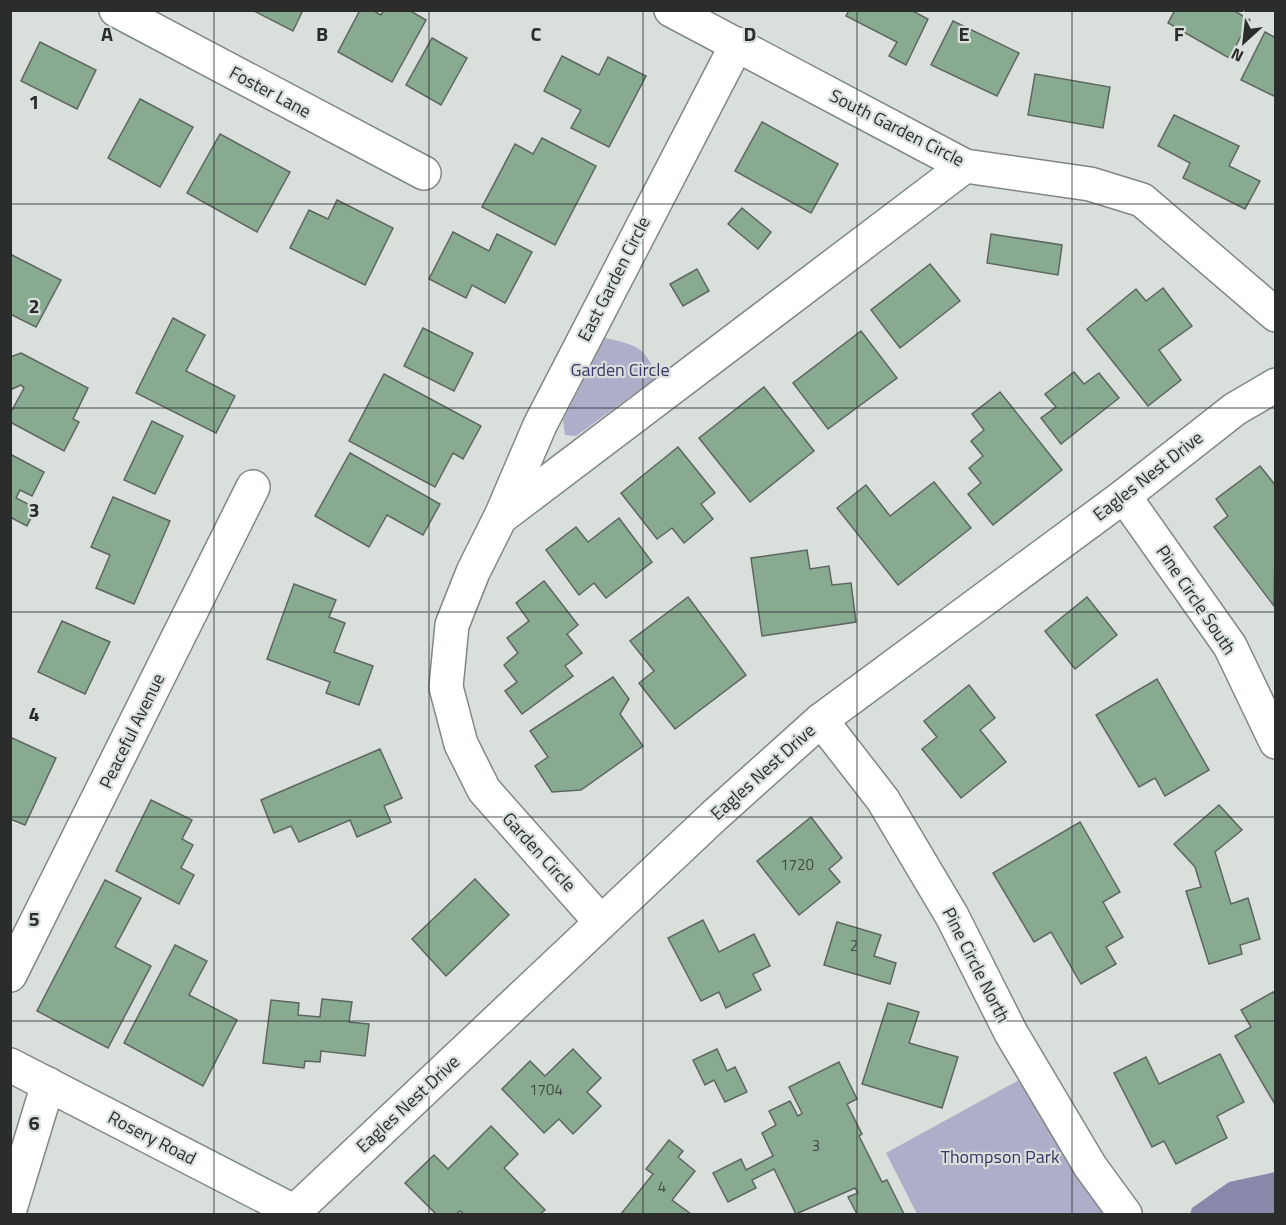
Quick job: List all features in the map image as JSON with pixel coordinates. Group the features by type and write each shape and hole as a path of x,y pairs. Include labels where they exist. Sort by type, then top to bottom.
{"street":[{"name":"South Garden Circle","path":"671,10 965,166 1090,184 1142,200 1275,315"},
{"name":"Foster Lane","path":"133,15 424,173"},
{"name":"East Garden Circle","path":"500,518 540,425 737,44"},
{"name":"Garden Circle","path":"600,921 483,790 461,744 446,687 452,626 473,572 500,518 965,166"},
{"name":"Eagles Nest Drive","path":"296,1213 600,921 821,720 1124,496 1235,409 1275,386"},
{"name":"Peaceful Avenue","path":"10,975 253,487"},
{"name":"Pine Circle South","path":"1124,496 1230,646 1275,742"},
{"name":"Pine Circle North","path":"821,720 883,801 952,916 1011,1033 1090,1166 1125,1215"},
{"name":"Rosery Road","path":"10,1065 296,1213"},
{"path":"10,1209 48,1084"}],"green space":[{"name":"Garden Circle","path":"605,338 638,348 648,359 657,377 576,436 565,435 563,420"},
{"name":"Thompson Park","path":"1019,1080 1106,1214 917,1214 886,1153"}],"shaded area":[{"path":"1275,1172 1275,1214 1190,1214 1192,1208 1229,1182"}],"building":[{"path":"252,10 303,10 293,31"},
{"path":"360,10 372,10 381,15 384,10 409,10 426,20 392,82 338,52"},
{"path":"849,10 911,10 928,19 906,65 889,56 897,42 846,16"},
{"path":"1175,10 1233,10 1250,20 1229,58 1168,23"},
{"path":"953,21 1019,53 997,96 931,65"},
{"path":"1265,32 1276,38 1276,97 1241,80"},
{"path":"432,38 467,58 441,105 406,85"},
{"path":"40,42 96,70 77,109 21,81"},
{"path":"562,56 599,75 608,57 646,76 609,147 571,128 581,110 544,91"},
{"path":"1035,74 1110,87 1103,128 1028,115"},
{"path":"140,99 193,127 160,187 108,158"},
{"path":"1174,115 1239,146 1229,166 1260,181 1245,209 1183,178 1190,163 1158,146"},
{"path":"762,122 838,164 811,213 735,171"},
{"path":"220,134 290,172 257,232 187,193"},
{"path":"542,138 596,166 555,245 482,207 515,144 533,154"},
{"path":"337,200 393,228 365,285 290,248 309,210 328,219"},
{"path":"742,208 771,232 758,249 728,224"},
{"path":"453,232 489,251 497,234 532,252 505,303 472,285 466,298 429,279"},
{"path":"991,234 1062,245 1058,275 987,263"},
{"path":"10,254 61,280 36,327 10,314"},
{"path":"930,264 960,301 900,348 871,310"},
{"path":"697,269 709,291 683,306 670,284"},
{"path":"1163,288 1192,326 1159,350 1181,380 1148,406 1087,329 1136,289 1146,301"},
{"path":"173,318 205,335 186,371 235,396 216,433 136,393"},
{"path":"423,328 473,353 454,391 404,366"},
{"path":"861,331 897,378 828,429 793,383"},
{"path":"21,353 88,388 73,419 79,422 64,451 10,422 10,414 24,388 21,385 10,390 10,357"},
{"path":"1074,372 1084,384 1099,373 1119,398 1061,444 1041,418 1056,407 1045,394"},
{"path":"384,374 481,426 463,459 453,453 435,487 349,441"},
{"path":"764,387 814,451 750,502 699,438"},
{"path":"1000,392 1062,470 993,525 968,494 981,483 969,468 983,456 971,441 984,430 972,414"},
{"path":"152,421 183,436 155,494 124,480"},
{"path":"678,447 715,493 701,504 713,519 684,543 672,528 657,539 621,493"},
{"path":"350,453 440,504 423,535 387,515 369,547 315,516"},
{"path":"10,454 44,472 32,496 20,490 16,498 36,508 27,526 10,517"},
{"path":"1260,466 1276,486 1274,606 1214,527 1228,516 1216,499"},
{"path":"934,482 971,528 898,585 837,508 866,485 890,516"},
{"path":"113,497 170,521 134,604 96,588 110,555 91,547"},
{"path":"619,518 652,562 606,598 594,583 579,595 546,550 576,527 588,542"},
{"path":"807,550 810,569 829,566 832,585 851,583 856,622 762,636 751,558"},
{"path":"544,581 578,625 567,634 582,653 565,666 573,676 522,714 505,691 517,682 504,665 518,653 507,638 529,621 516,603"},
{"path":"294,584 336,600 329,617 345,623 334,652 373,666 359,705 326,693 330,682 267,659"},
{"path":"688,597 746,675 675,729 639,683 654,671 630,641"},
{"path":"1087,597 1117,635 1075,669 1045,631"},
{"path":"62,621 110,642 85,694 38,672"},
{"path":"613,677 629,699 620,714 643,746 581,790 552,792 535,766 548,757 530,731"},
{"path":"1157,679 1209,770 1165,796 1155,778 1139,787 1096,715"},
{"path":"969,685 995,718 980,730 1006,762 961,798 922,749 937,737 924,721"},
{"path":"10,737 56,758 25,825 10,819"},
{"path":"380,749 402,798 384,806 391,822 357,837 350,820 299,842 291,826 274,833 261,800"},
{"path":"151,800 192,820 182,839 193,845 181,868 194,875 179,904 116,871"},
{"path":"1219,805 1242,830 1215,852 1231,904 1248,898 1260,939 1240,945 1242,954 1209,964 1186,891 1201,887 1195,867 1174,844"},
{"path":"811,817 842,858 829,869 840,882 799,915 757,861"},
{"path":"1080,822 1120,892 1103,902 1123,937 1106,947 1116,964 1081,984 1051,932 1034,942 993,873"},
{"path":"475,879 509,915 446,976 412,939"},
{"path":"105,880 141,898 115,947 151,966 108,1048 37,1011"},
{"path":"703,920 719,952 754,934 770,966 753,974 761,990 726,1008 719,992 701,1001 668,938"},
{"path":"837,922 881,935 874,956 896,963 890,984 824,965"},
{"path":"175,945 207,961 189,995 237,1020 203,1086 124,1043"},
{"path":"1273,992 1276,995 1276,1106 1235,1036 1251,1027 1241,1010"},
{"path":"322,999 352,1002 349,1022 369,1024 365,1056 321,1051 320,1062 305,1061 304,1068 263,1063 271,1000 299,1003 298,1015 320,1017"},
{"path":"888,1003 919,1012 909,1043 958,1057 942,1108 862,1084"},
{"path":"573,1049 601,1078 587,1092 601,1106 573,1134 559,1119 544,1133 502,1089 530,1061 545,1076"},
{"path":"717,1049 727,1071 735,1067 747,1092 725,1102 714,1080 705,1085 693,1060"},
{"path":"1220,1054 1244,1102 1217,1116 1227,1138 1176,1164 1164,1141 1152,1147 1114,1073 1146,1057 1159,1084"},
{"path":"839,1062 857,1099 847,1104 862,1134 859,1136 882,1182 887,1180 904,1214 857,1214 848,1197 858,1193 855,1188 796,1214 774,1169 752,1180 756,1188 728,1202 713,1173 741,1159 746,1170 773,1156 762,1133 776,1125 769,1111 790,1101 798,1116 802,1113 789,1087"},
{"path":"491,1126 518,1154 504,1168 545,1210 540,1214 464,1214 460,1211 456,1214 436,1214 405,1183 434,1155 448,1169"},
{"path":"669,1140 683,1151 678,1157 695,1171 672,1200 691,1214 621,1214 653,1174 646,1169"}]}
